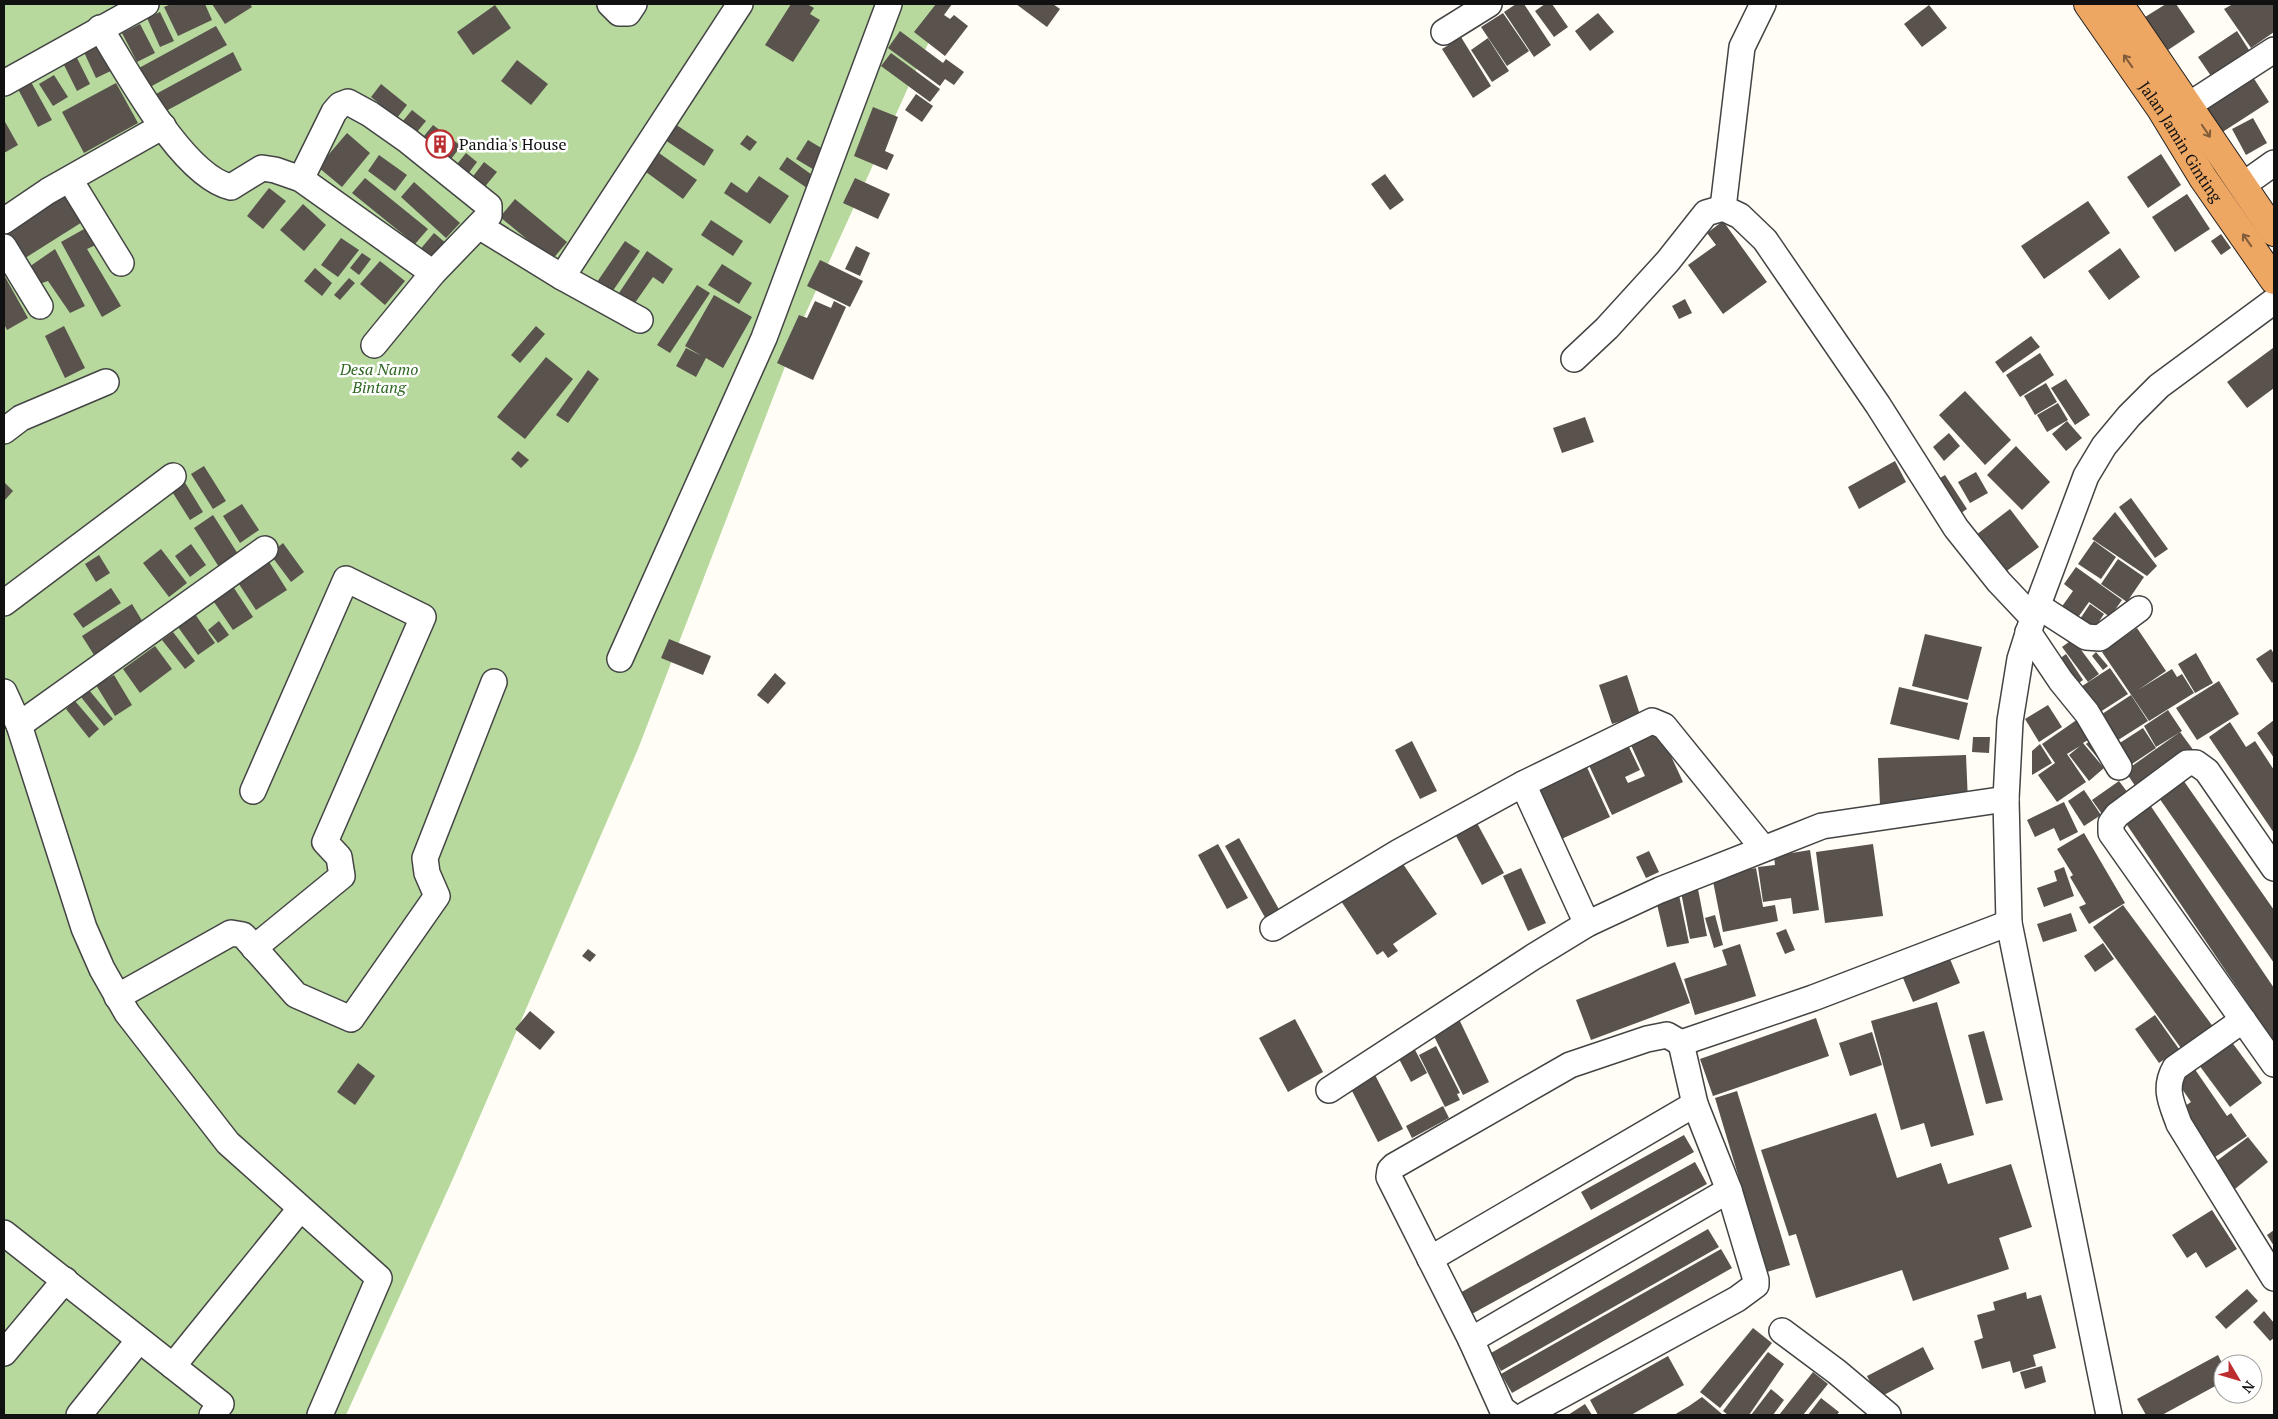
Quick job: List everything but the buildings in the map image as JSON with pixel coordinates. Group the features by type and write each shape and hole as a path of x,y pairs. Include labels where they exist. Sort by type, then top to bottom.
{"highway":[{"name":"Jalan Jamin Ginting","path":"2088,4 2161,109 2203,178 2272,273"},
{"name":"Jalan Jamin Ginting","path":"2119,4 2274,232"}],"street":[{"path":"4,83 146,4"},
{"path":"610,4 619,13 628,13 634,4"},
{"path":"562,277 740,4"},
{"path":"620,659 764,338 889,4"},
{"path":"1444,32 1489,4"},
{"path":"1723,208 1742,47 1763,4"},
{"path":"100,28 163,126 190,160 224,185 234,186 262,168 276,170 300,179 433,273"},
{"path":"2189,105 2274,50"},
{"path":"300,179 334,112 340,105 348,102 370,114 399,135 489,206 490,215 433,273 374,345"},
{"path":"4,221 48,191 163,126"},
{"path":"2243,184 2274,164"},
{"path":"70,180 121,263"},
{"path":"1574,359 1606,328 1668,261 1706,213 1723,208 1740,216 1766,240 1878,405 1956,528 1999,582 2033,619 2061,680 2087,713 2119,766"},
{"path":"479,226 562,277 640,320"},
{"path":"4,247 40,306"},
{"path":"2109,1415 2009,923 2006,799 2010,721 2020,659 2033,619 2086,476 2104,446 2129,416 2159,386 2274,301"},
{"path":"4,431 21,418 106,382"},
{"path":"4,603 173,476"},
{"path":"19,726 265,549"},
{"path":"253,791 346,579 423,617 325,842 339,857 342,876 254,948"},
{"path":"2033,619 2093,639 2100,638 2139,609"},
{"path":"117,997 231,933 243,935 296,995 351,1019 437,896 427,873 425,858 494,682"},
{"path":"4,692 19,726 84,928 102,969 126,1013 228,1143 379,1278 320,1415"},
{"path":"1273,928 1399,852 1523,784 1648,722 1655,721 1664,726 1763,848"},
{"path":"2274,868 2207,771 2196,763 2187,763 2117,815 2111,822 2111,833 2274,1064"},
{"path":"1523,784 1587,924"},
{"path":"1329,1090 1587,924 1660,890 1822,826 2006,799"},
{"path":"1681,1043 1813,998 2009,923"},
{"path":"2243,1020 2175,1068 2169,1079 2169,1097 2179,1124 2274,1278"},
{"path":"1510,1415 1502,1409 1471,1340 1389,1177 1390,1170 1570,1066 1647,1039 1667,1035 1681,1043 1696,1104 1729,1190 1756,1280 1754,1288 1525,1415"},
{"path":"1430,1259 1696,1104"},
{"path":"1471,1340 1729,1190"},
{"path":"173,1366 300,1209"},
{"path":"4,1232 221,1404 212,1415"},
{"path":"4,1352 65,1280"},
{"path":"1782,1331 1837,1372 1888,1415"},
{"path":"78,1415 139,1340"}],"green space":[{"name":"Desa Namo Bintang","path":"4,4 946,4 804,317 638,749 455,1174 346,1415 4,1415"}],"place":[{"name":"Pandia's House","path":"440,144"}]}
